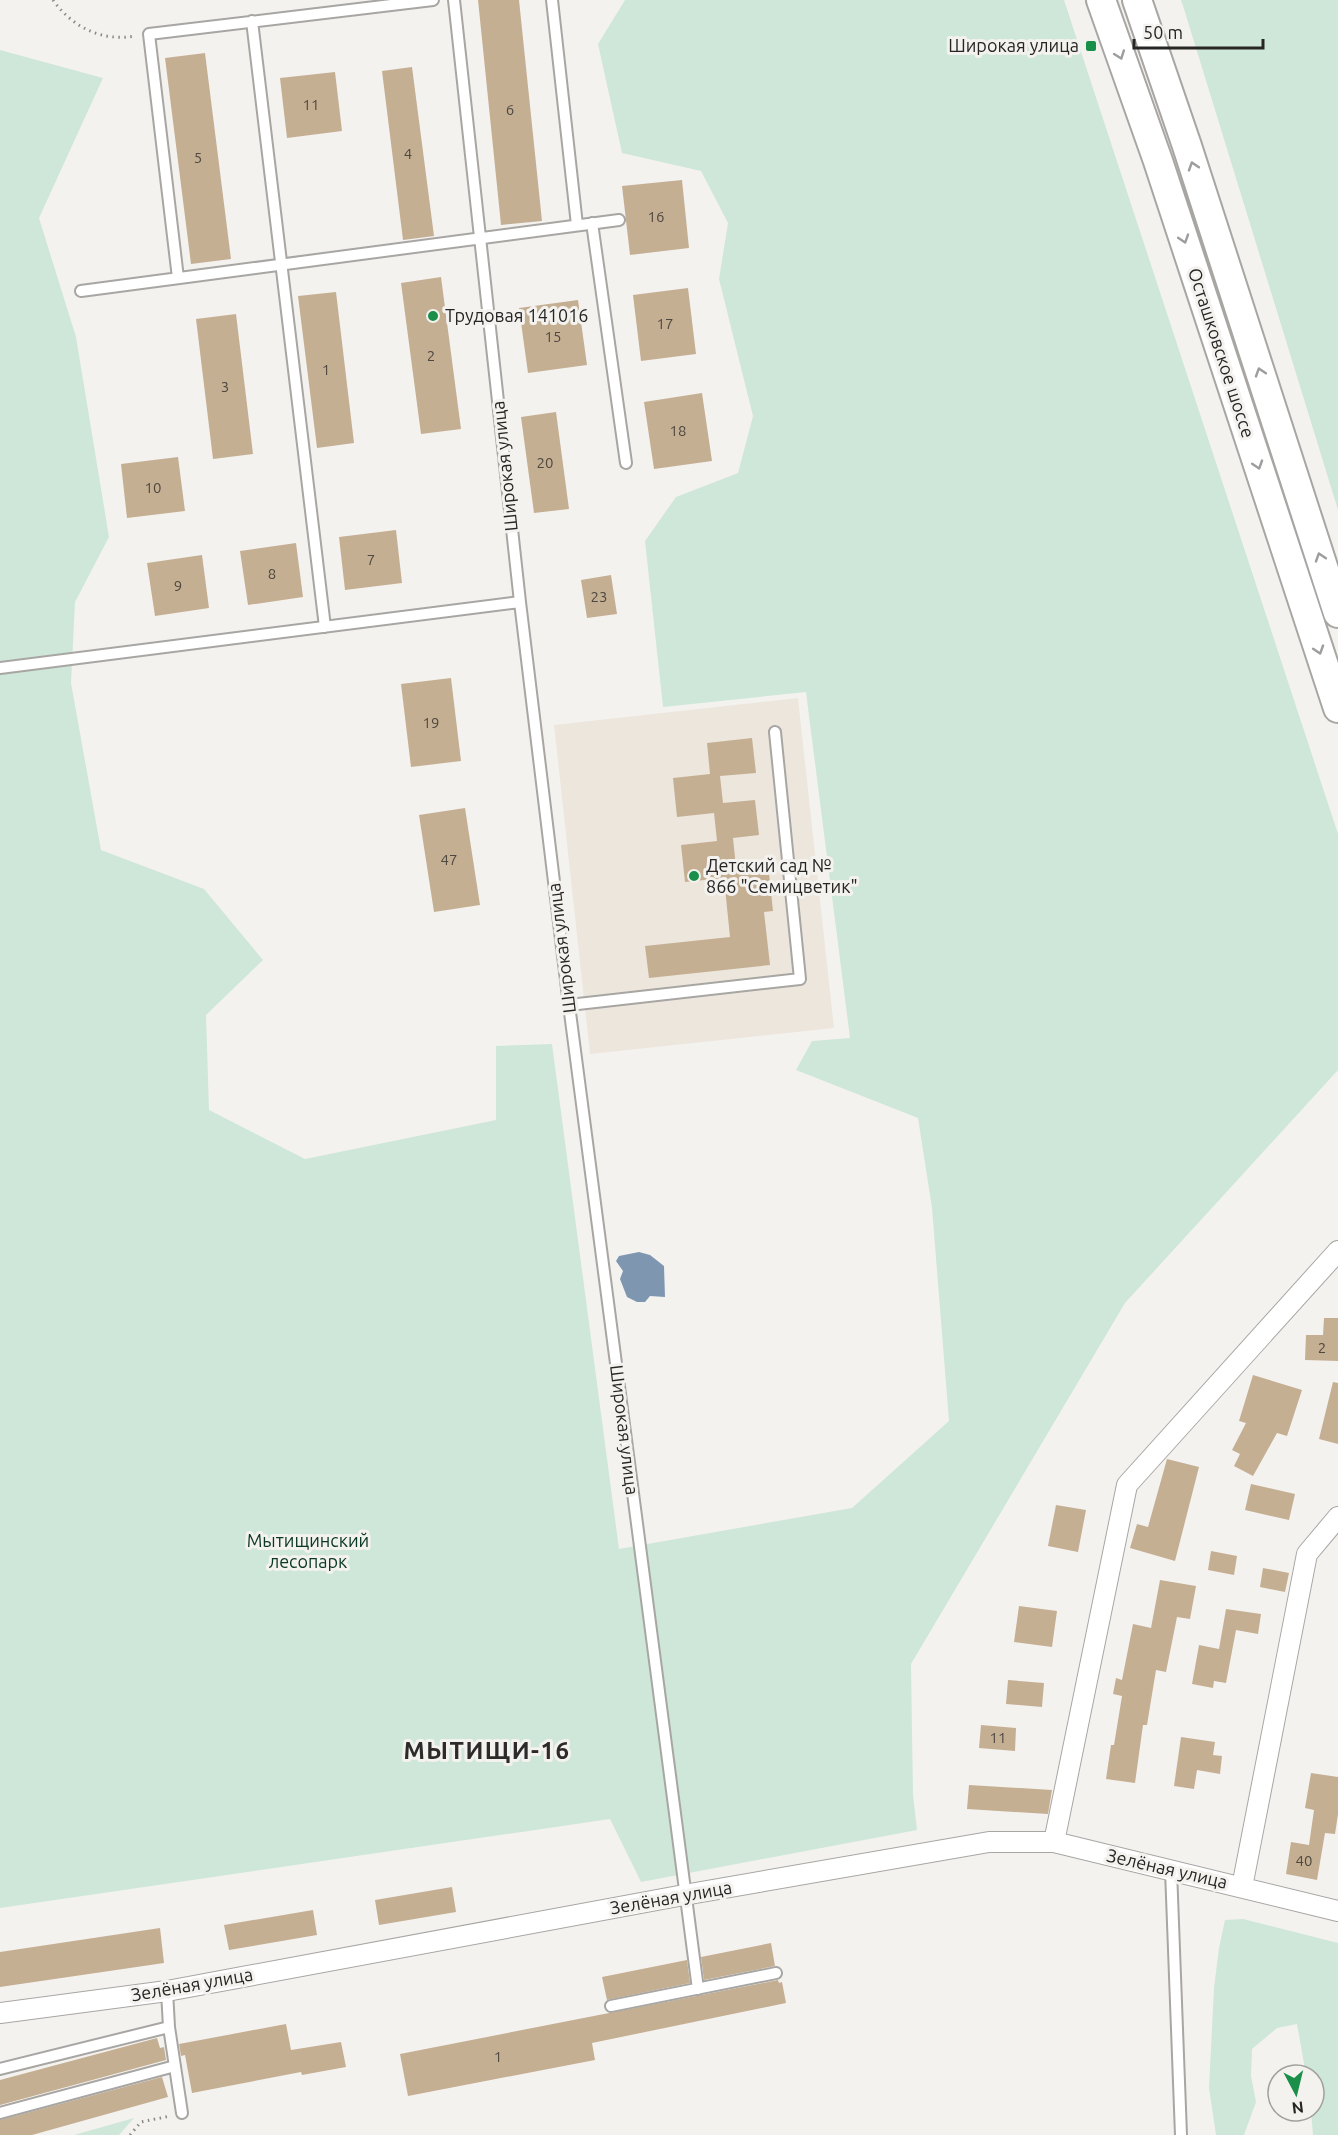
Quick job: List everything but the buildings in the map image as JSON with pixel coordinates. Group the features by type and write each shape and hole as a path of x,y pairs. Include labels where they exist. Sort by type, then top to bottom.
{"main road":[{"name":"Осташковское шоссе","path":"1101,0 1158,161 1338,708"},
{"name":"Осташковское шоссе","path":"1137,0 1338,613"}],"street":[{"path":"1054,1842 1127,1485 1338,1251"},
{"path":"1242,1887 1306,1554 1338,1517"},
{"name":"Зелёная улица","path":"0,2013 167,1991 684,1895 989,1842 1054,1842 1338,1911"}],"lane":[{"path":"178,278 149,34 433,0"},
{"name":"Широкая улица","path":"454,0 520,602 569,1005 698,1989"},
{"path":"552,0 578,225"},
{"path":"252,21 325,627"},
{"path":"81,291 619,220"},
{"path":"592,224 626,463"},
{"path":"0,668 520,602"},
{"path":"569,1005 800,979 775,732"},
{"path":"1171,1870 1181,2135"},
{"path":"611,2006 776,1973"},
{"path":"167,1991 169,2027 182,2113"},
{"path":"0,2069 169,2027"},
{"path":"0,2113 175,2066"}],"path":[{"path":"53,0 62,12 76,24 104,37 127,38 149,34"},
{"path":"130,2135 141,2122 182,2113"}],"shaded area":[{"name":"Детский сад № 866 \"Семицветик\"","path":"798,698 834,1028 590,1054 554,725"}],"green space":[{"name":"Мытищинский лесопарк","path":"625,0 1064,0 1338,834 1338,1070 1125,1303 911,1664 913,1795 917,1830 641,1882 610,1819 0,1908 0,50 103,78 39,218 76,337 109,537 75,602 71,683 101,850 204,889 263,960 206,1015 209,1110 305,1159 496,1120 496,1046 552,1044 619,1549 852,1508 949,1421 932,1208 918,1118 796,1070 812,1041 850,1038 806,692 663,707 645,541 676,497 738,473 753,416 719,279 728,223 701,171 622,153 598,44"},
{"path":"1181,0 1338,0 1338,510 1184,9"},
{"path":"1243,1919 1338,1943 1338,2135 1313,2135 1312,2123 1326,2123 1326,2063 1304,2063 1297,2024 1277,2028 1252,2049 1251,2076 1256,2102 1244,2135 1216,2135 1209,2088 1214,1988 1225,1920"},
{"path":"134,2118 119,2135 74,2135"}],"water":[{"path":"639,1252 650,1255 664,1266 665,1297 650,1296 645,1302 637,1302 627,1297 620,1279 623,1271 616,1261 619,1256"}],"place":[{"name":"Широкая улица","path":"1091,46"},
{"name":"Трудовая 141016","path":"433,316"},
{"name":"Детский сад № 866 \"Семицветик\"","path":"694,876"}],"district":[{"name":"МЫТИЩИ-16","path":"487,1751"}]}
